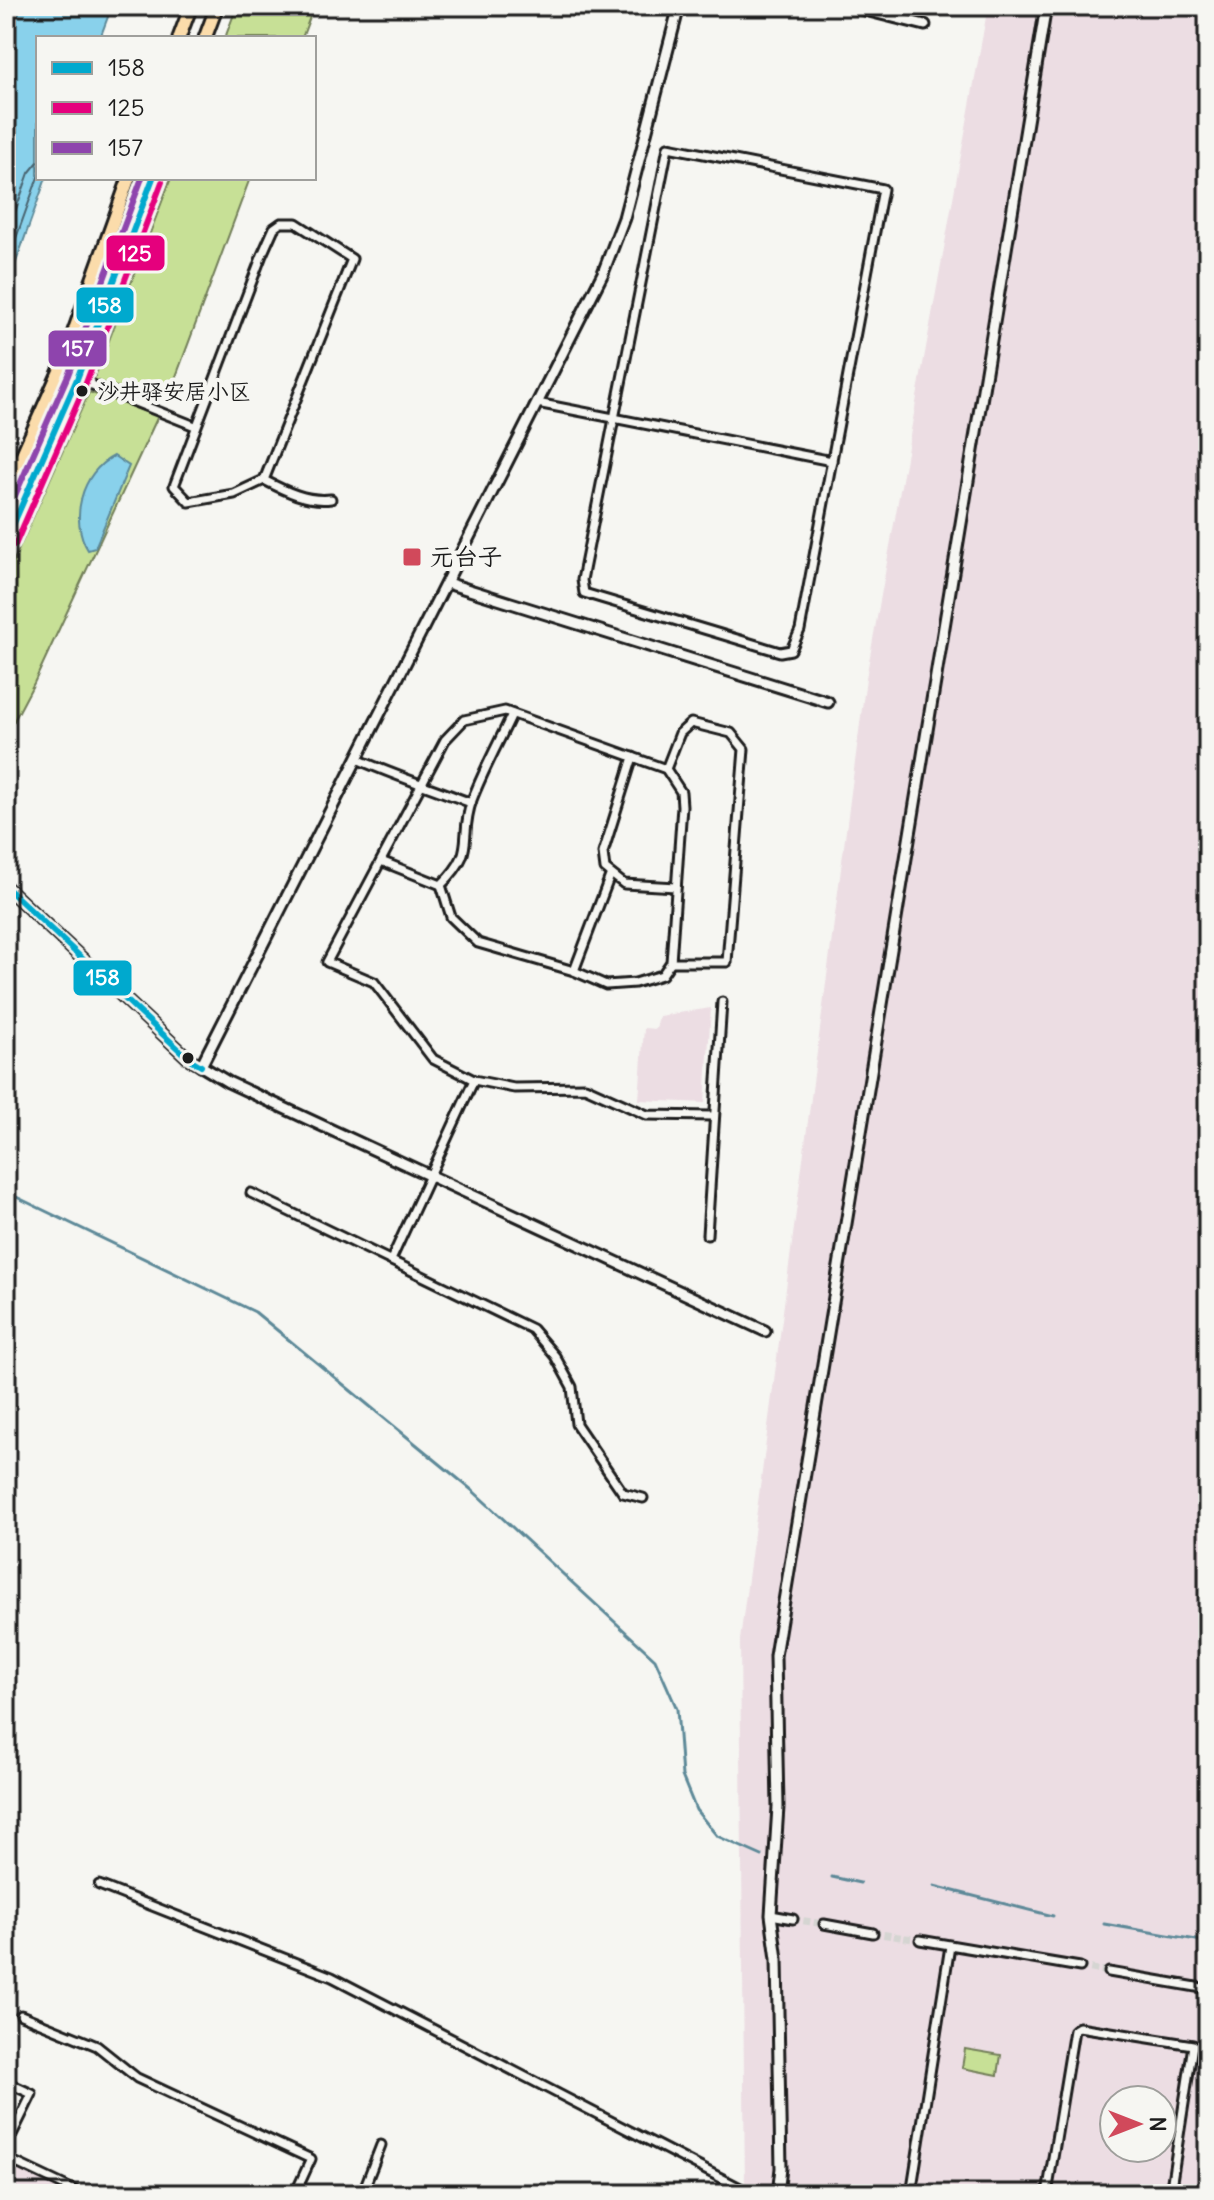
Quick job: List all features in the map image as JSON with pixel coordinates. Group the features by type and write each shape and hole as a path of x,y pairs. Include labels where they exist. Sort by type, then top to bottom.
{"main road":[{"path":"180,36 191,6"},
{"path":"206,36 217,6"},
{"path":"6,491 60,370 128,180"},
{"path":"6,541 77,379 152,180"}],"street":[{"path":"201,1066 603,273 624,218 679,6"},
{"path":"849,6 925,25"},
{"path":"778,2194 781,2168 777,1969 771,1915 778,1807 775,1656 1046,6"},
{"path":"668,147 883,189 832,461 800,630 791,650 780,652 584,593 582,580 668,147"},
{"path":"281,223 296,223 352,259 264,480 234,494 189,502 174,486 195,426 274,228 281,223"},
{"path":"77,379 195,426"},
{"path":"537,403 832,461"},
{"path":"264,480 287,492 317,501 331,499"},
{"path":"447,583 828,702"},
{"path":"441,885 451,917 478,943 574,971 606,985 635,983 662,975 671,962 681,792 666,769 512,714 489,713 464,720 445,740 327,962 374,982 433,1059 474,1080 514,1088 585,1087 647,1115 713,1116"},
{"path":"441,885 462,864 467,850 471,803 512,714"},
{"path":"666,769 680,733 691,723 731,733 744,749 727,962 671,962"},
{"path":"633,757 603,853 605,869 624,884 676,887"},
{"path":"357,759 410,783 421,783 471,803"},
{"path":"381,861 441,885"},
{"path":"574,971 610,876"},
{"path":"6,887 188,1058 228,1082 430,1173 765,1331"},
{"path":"707,1235 716,1137 713,1116 722,1002"},
{"path":"391,1260 474,1080"},
{"path":"251,1193 532,1329 555,1356 572,1387 576,1424 623,1493 643,1498"},
{"path":"99,1885 332,1977 752,2194"},
{"path":"771,1915 793,1919"},
{"path":"824,1924 873,1933"},
{"path":"920,1940 1080,1967"},
{"path":"911,2194 950,1946"},
{"path":"1109,1972 1208,1989"},
{"path":"21,2015 97,2046 137,2078 311,2159 295,2194"},
{"path":"1047,2194 1074,2030 1079,2027 1193,2045 1170,2194"},
{"path":"6,2082 32,2094 6,2147"},
{"path":"362,2194 381,2145"},
{"path":"6,2158 82,2194"}],"shaded area":[{"path":"988,6 1208,6 1208,2194 745,2194 740,1640 866,678"},
{"path":"711,1008 705,1103 639,1100 644,1028 656,1029 659,1016"},
{"path":"6,2153 90,2194 6,2194"}],"green space":[{"path":"237,6 314,6 303,36 226,36"},
{"path":"170,180 249,180 168,398 93,382"},
{"path":"89,392 158,416 34,683 6,736 6,578"},
{"path":"965,2049 1001,2055 998,2075 962,2068"}],"water":[{"path":"6,6 112,6 101,36 36,36 36,180 45,180 6,290"},
{"path":"114,456 129,466 95,548 88,550 79,525 82,498 93,473"}],"waterway":[{"path":"6,1192 255,1312 473,1491 655,1659 677,1709 682,1776 696,1810 717,1836 762,1856"},
{"path":"832,1877 860,1883"},
{"path":"934,1886 1053,1916"},
{"path":"1104,1924 1208,1942"}],"tunnel":[{"path":"793,1919 824,1924"},
{"path":"873,1933 920,1940"},
{"path":"1080,1967 1109,1972"}],"transit line":[{"name":"157","path":"6,516 68,375 141,180"},
{"name":"158","path":"6,541 77,379 152,180"},
{"name":"125","path":"15,545 86,383 162,182"},
{"name":"158","path":"6,887 188,1058 201,1066"}],"place":[{"name":"沙井驿安居小区","path":"82,391"},
{"name":"元台子","path":"412,557"}]}
